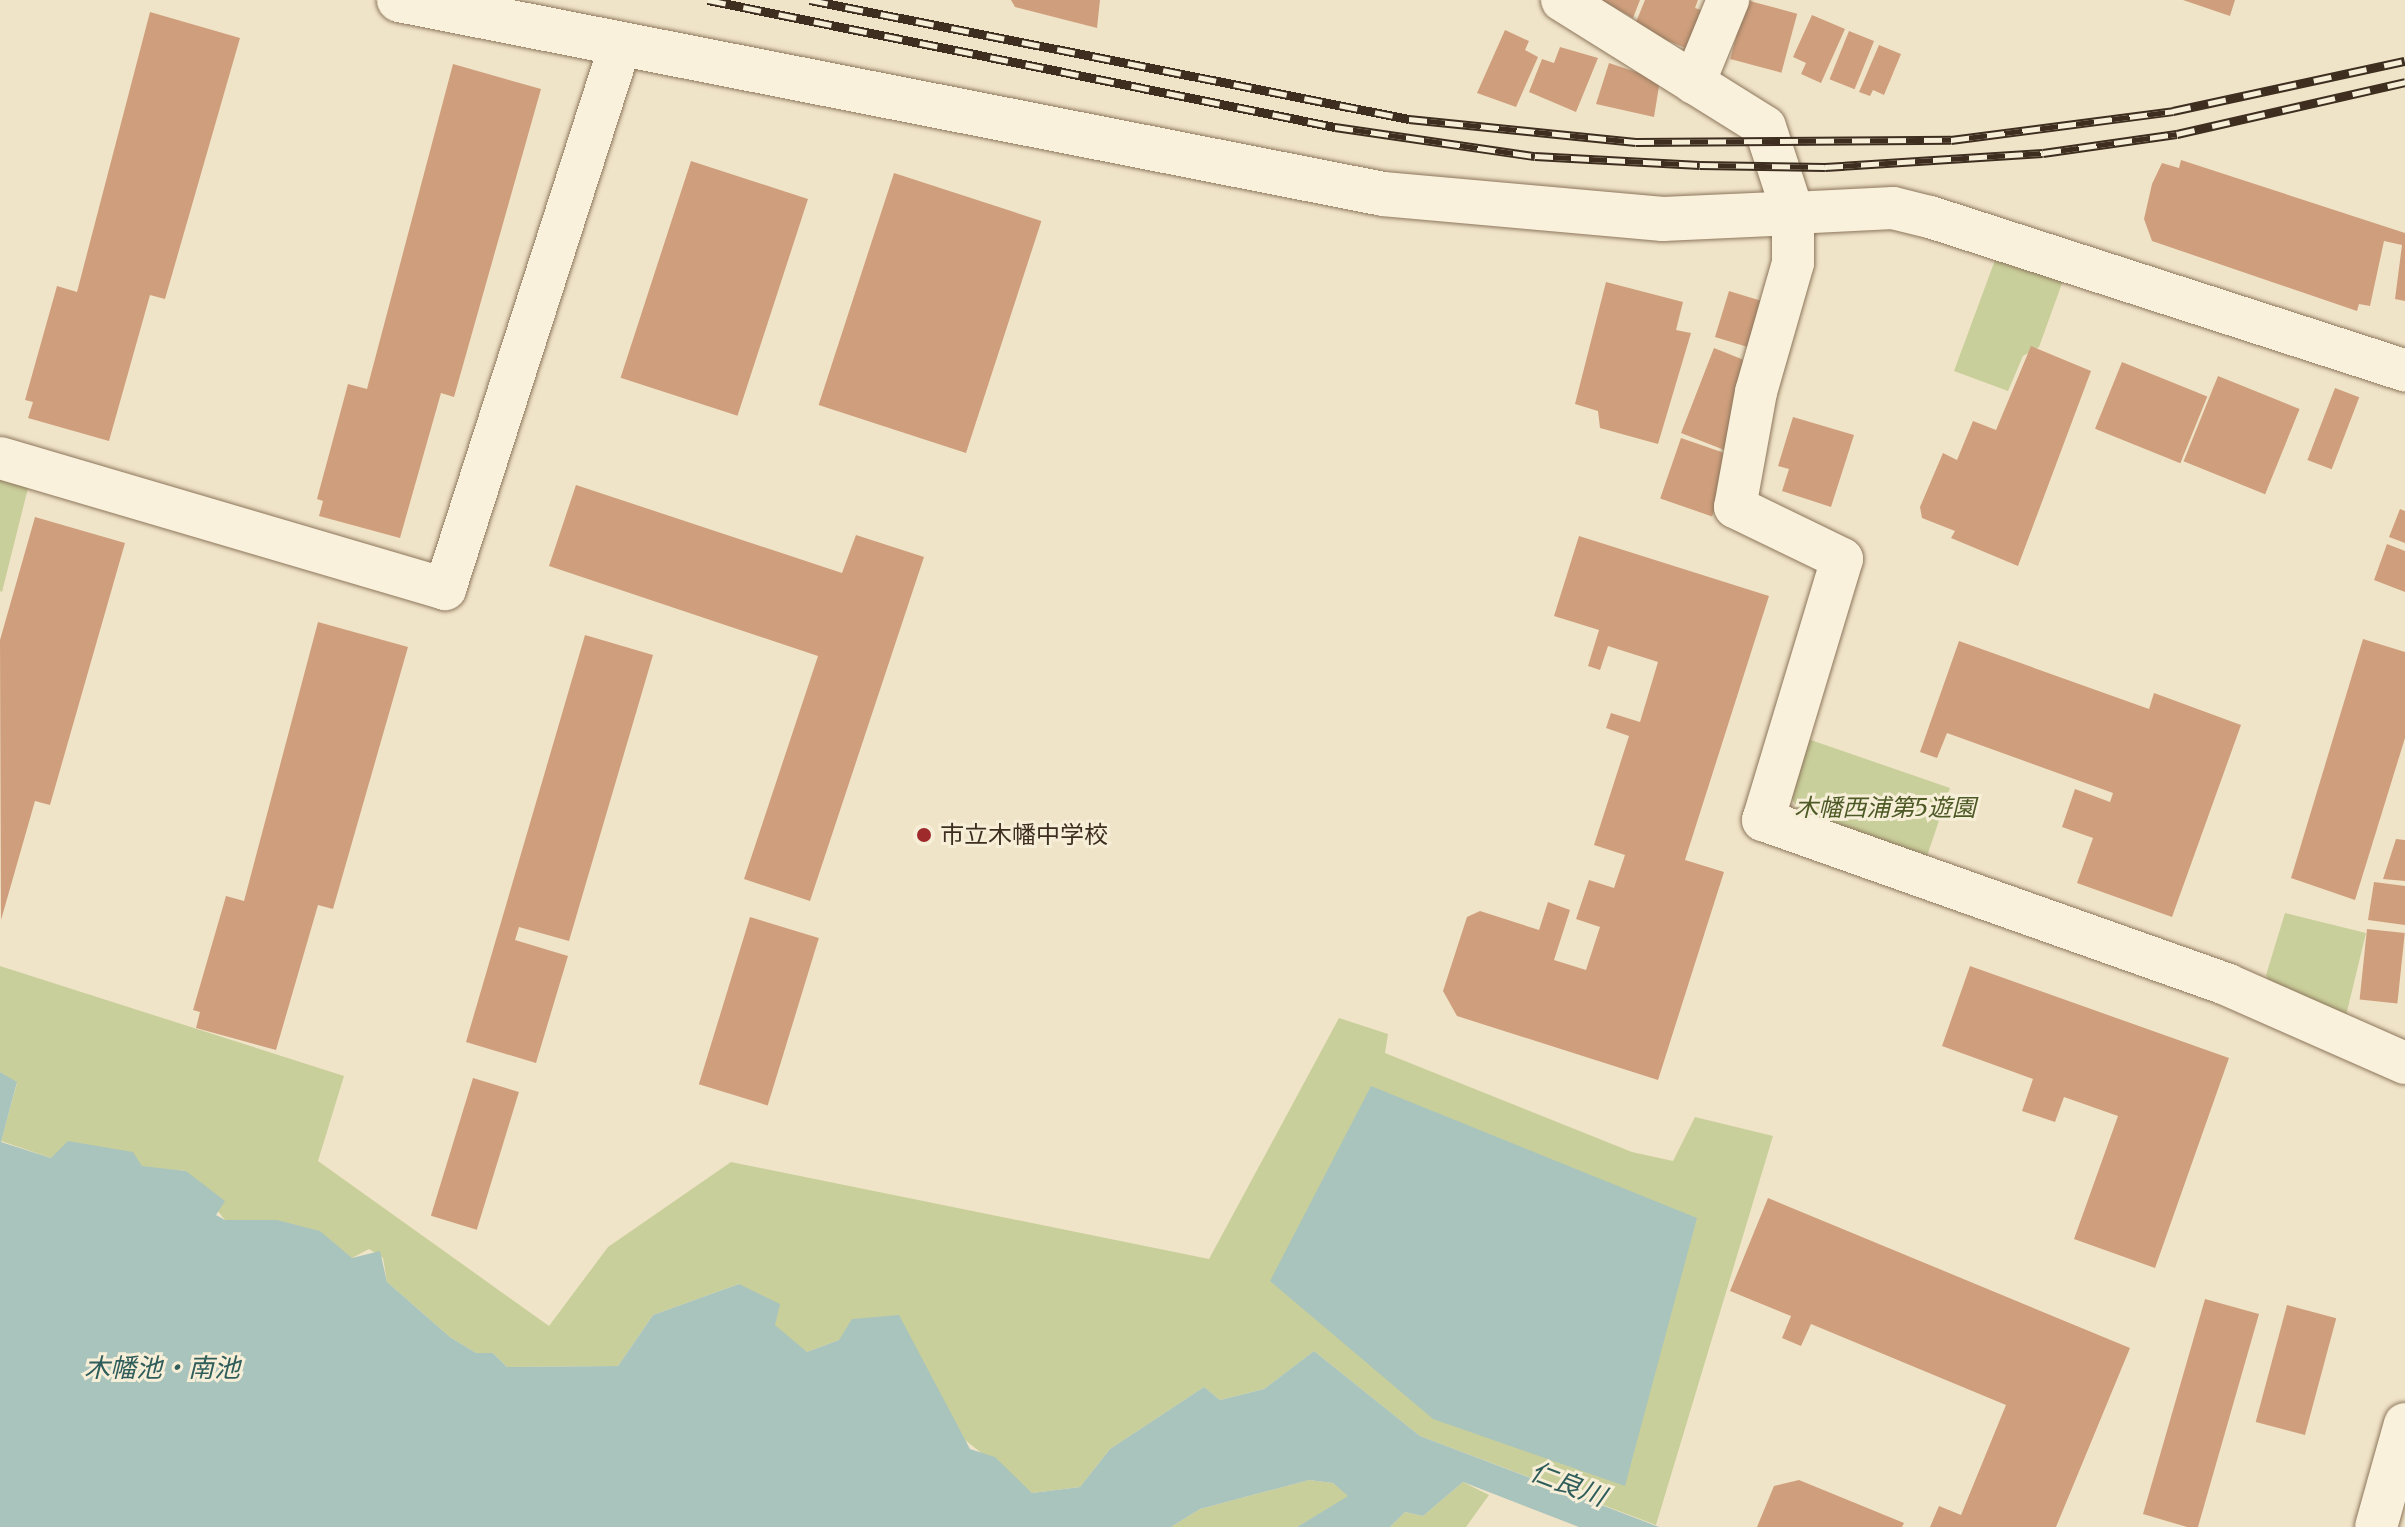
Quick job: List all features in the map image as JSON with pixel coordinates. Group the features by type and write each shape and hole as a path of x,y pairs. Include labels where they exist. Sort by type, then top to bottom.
{"street":[{"path":"399,0 1383,194 1663,219 1893,208 1930,217 2405,370"},
{"path":"1562,0 1765,127 1793,213 1793,263 1756,392 1735,507 1842,559 1763,820 2228,985 2405,1063"},
{"path":"1694,83 1728,0"},
{"path":"0,458 445,589 620,46"},
{"path":"2376,1527 2405,1424"}],"green space":[{"path":"1998,252 2065,275 2039,347 2023,356 2008,391 1954,371"},
{"path":"0,476 28,488 2,592 0,591"},
{"name":"木幡西浦第5遊園","path":"1805,738 1950,788 1924,865 1802,819 1788,790"},
{"path":"2285,913 2366,933 2345,1020 2275,993 2266,975"},
{"path":"0,966 344,1076 318,1161 549,1326 608,1247 731,1162 1209,1259 1339,1018 1388,1034 1385,1053 1632,1152 1673,1161 1695,1117 1773,1136 1656,1525 1420,1436 1314,1351 1264,1389 1220,1400 1204,1387 1110,1449 1080,1487 1032,1493 839,1340 807,1352 788,1343 739,1284 653,1315 618,1366 507,1367 493,1353 476,1353 450,1337 387,1282 383,1258 369,1249 352,1258 277,1220 225,1220 186,1171 51,1158 1,1141 17,1083 0,1072"},
{"path":"1309,1480 1333,1483 1349,1496 1297,1527 1171,1527 1200,1509"},
{"path":"1463,1482 1489,1495 1466,1527 1390,1527 1405,1512 1423,1516"}],"water":[{"name":"木幡池・南池","path":"0,1072 17,1082 1,1142 51,1158 68,1141 133,1152 142,1166 186,1171 225,1201 216,1215 225,1220 277,1220 320,1231 352,1258 380,1251 387,1282 450,1337 476,1353 493,1353 507,1367 618,1366 653,1315 739,1284 780,1304 775,1325 807,1352 839,1340 852,1319 899,1315 970,1449 995,1457 1032,1493 1080,1487 1110,1449 1204,1387 1220,1400 1264,1389 1314,1351 1420,1436 1659,1527 1579,1527 1463,1482 1423,1516 1405,1512 1390,1527 1297,1527 1348,1496 1333,1483 1309,1480 1200,1509 1171,1527 0,1527"},
{"path":"1371,1086 1697,1218 1625,1486 1433,1419 1270,1281"}],"building":[{"path":"1011,0 1100,0 1097,28 1015,7"},
{"path":"1601,0 1640,0 1633,18"},
{"path":"1645,0 1698,0 1695,8 1704,11 1688,49 1634,27"},
{"path":"1746,0 1797,14 1781,73 1730,59"},
{"path":"2183,0 2235,0 2230,16"},
{"path":"150,12 240,38 165,299 150,295 109,441 28,418 33,402 25,400 57,286 77,292"},
{"path":"1812,15 1845,29 1821,83 1801,74 1806,63 1793,57"},
{"path":"1505,30 1529,41 1525,50 1538,57 1516,107 1477,93"},
{"path":"1849,31 1874,41 1855,89 1830,79"},
{"path":"1879,45 1901,54 1884,95 1873,90 1870,96 1859,92"},
{"path":"1560,47 1598,58 1576,112 1529,92 1542,59 1554,63"},
{"path":"1609,63 1660,80 1654,117 1596,104"},
{"path":"453,64 541,89 454,397 441,393 400,538 319,516 323,501 317,499 348,384 367,389"},
{"path":"2181,160 2405,233 2405,301 2395,299 2402,245 2384,241 2370,306 2359,304 2357,311 2152,241 2144,219 2152,184 2162,163 2179,168"},
{"path":"691,161 808,199 738,416 621,378"},
{"path":"894,173 1041,221 966,453 819,405"},
{"path":"1606,282 1683,302 1676,330 1691,333 1658,444 1600,428 1598,411 1575,404"},
{"path":"1729,291 1768,303 1754,349 1715,337"},
{"path":"2031,346 2091,371 2018,566 1951,538 1955,531 1922,518 1920,507 1943,453 1957,460 1973,421 1996,430"},
{"path":"1714,348 1749,362 1733,404 1741,407 1732,453 1681,433"},
{"path":"2122,362 2207,396 2180,463 2095,429"},
{"path":"2218,376 2300,409 2265,494 2184,461"},
{"path":"2335,388 2359,397 2332,469 2307,460"},
{"path":"1793,417 1854,435 1831,507 1782,491 1789,469 1778,466"},
{"path":"1681,438 1733,456 1712,516 1660,499"},
{"path":"576,485 842,573 856,535 924,557 810,901 744,879 818,656 549,566"},
{"path":"2400,509 2405,511 2405,543 2389,537"},
{"path":"35,517 125,543 50,805 35,801 1,920 0,640"},
{"path":"1579,536 1769,596 1685,860 1724,872 1658,1080 1457,1016 1443,991 1467,917 1480,911 1539,930 1548,902 1570,910 1554,960 1586,970 1600,927 1576,919 1589,880 1614,888 1625,855 1594,845 1629,736 1606,728 1611,713 1640,722 1658,662 1608,646 1600,670 1588,666 1599,630 1554,616"},
{"path":"2387,544 2405,551 2405,592 2374,580"},
{"path":"318,622 408,647 333,909 318,905 276,1050 196,1028 200,1012 193,1010 226,896 244,901"},
{"path":"585,635 653,655 569,941 519,927 515,940 568,956 536,1063 466,1042"},
{"path":"2363,639 2405,652 2405,738 2355,900 2291,878"},
{"path":"1959,641 2149,709 2154,693 2241,725 2172,917 2077,883 2093,838 2062,827 2075,789 2110,802 2113,793 1947,733 1937,758 1920,752"},
{"path":"2396,839 2405,840 2405,881 2383,879"},
{"path":"2374,882 2405,886 2405,925 2368,920"},
{"path":"750,917 819,938 768,1105 699,1084"},
{"path":"2367,929 2405,933 2397,1004 2360,1000"},
{"path":"1970,966 2229,1058 2155,1268 2074,1239 2118,1116 2064,1097 2055,1122 2022,1111 2033,1079 1942,1046"},
{"path":"473,1078 519,1092 477,1230 431,1216"},
{"path":"1768,1198 2130,1348 2056,1527 1930,1527 1939,1506 1961,1515 2006,1405 1811,1324 1801,1346 1782,1338 1791,1316 1730,1291"},
{"path":"2205,1299 2259,1314 2198,1527 2187,1527 2143,1514"},
{"path":"2287,1305 2336,1318 2305,1435 2256,1422"},
{"path":"1799,1480 1904,1523 1902,1527 1757,1527 1774,1486"}],"railway":[{"path":"708,0 1335,127 1535,156 1700,165 1825,167 2043,153 2177,134 2405,82"},
{"path":"810,0 1409,119 1636,142 1951,140 2173,111 2405,61"}],"place":[{"name":"市立木幡中学校","path":"924,835"}],"water label":[{"name":"仁良川","path":"1568,1484"}]}
